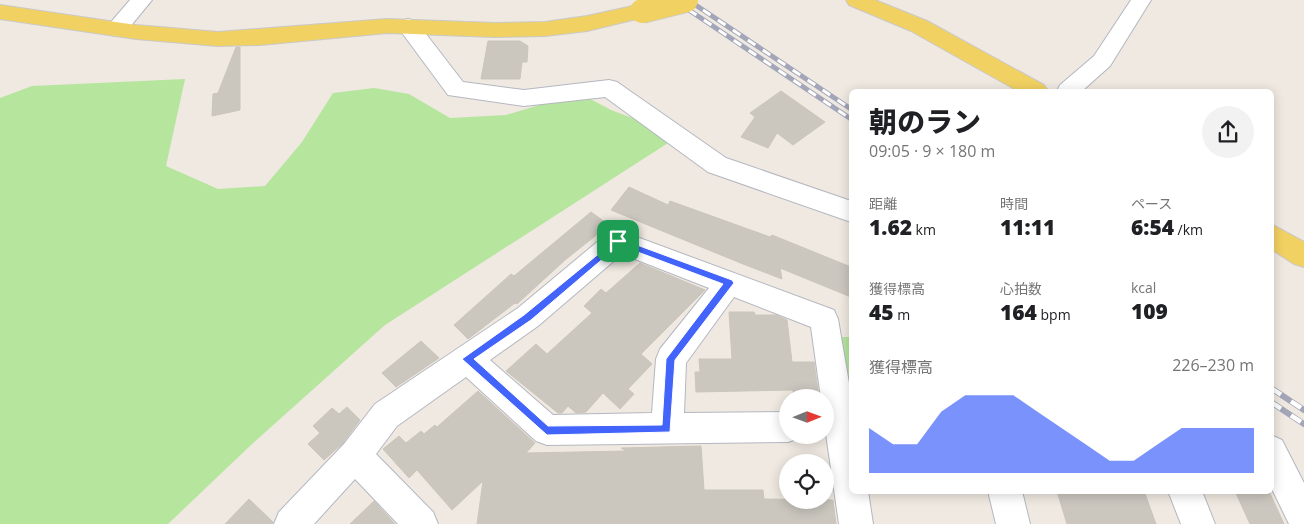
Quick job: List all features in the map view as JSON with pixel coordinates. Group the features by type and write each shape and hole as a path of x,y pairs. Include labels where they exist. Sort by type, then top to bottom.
{"main road":[{"path":"0,12 116,28 218,39 362,27 408,26 529,30 560,28 596,23 686,0"},
{"path":"856,0 919,26 1032,89"},
{"path":"1274,238 1304,256"}],"street":[{"path":"116,28 142,0"},
{"path":"1070,89 1102,61 1120,36 1141,0"},
{"path":"408,26 456,88 524,98 609,88 717,165 849,211"},
{"path":"291,524 355,456 386,415 528,317 618,241 824,319 830,389"},
{"path":"667,429 671,359 729,283"},
{"path":"467,359 547,430 779,427"},
{"path":"834,431 856,524"},
{"path":"355,456 421,524"},
{"path":"1274,457 1304,519"},
{"path":"1006,494 1013,524"},
{"path":"1185,494 1198,524"}],"green space":[{"path":"185,79 166,166 218,189 265,186 302,142 333,93 374,88 409,94 450,118 506,115 579,93 611,110 643,122 668,143 385,325 251,445 168,524 0,524 0,98 32,86"},
{"path":"832,337 849,337 849,386 841,386"}],"building":[{"path":"488,41 520,41 528,46 527,62 522,62 520,79 481,79"},
{"path":"236,47 240,47 240,110 212,116 213,94 218,93"},
{"path":"781,91 825,122 793,145 777,133 768,148 741,137 755,117 750,113"},
{"path":"629,187 668,205 670,201 770,237 772,235 849,266 849,296 780,268 782,279 611,210"},
{"path":"591,212 609,225 565,260 517,304 515,303 468,339 454,325 511,274 514,276"},
{"path":"640,263 705,290 641,354 652,364 628,389 634,394 620,409 603,393 586,412 576,413 568,406 562,413 558,413 506,371 536,344 547,354 592,313 584,306 601,289 606,293"},
{"path":"729,312 754,312 755,315 776,315 787,320 792,362 814,362 818,389 696,392 695,372 700,372 699,359 732,359"},
{"path":"421,341 439,358 396,387 382,373"},
{"path":"478,391 535,443 526,453 626,451 621,448 701,446 704,490 763,490 764,499 779,499 779,509 834,508 836,524 477,524 483,481 452,510 417,470 409,478 383,449 399,436 406,443 421,431 424,434 435,425 437,427"},
{"path":"347,407 360,420 343,443 324,460 308,444 320,433 313,426 332,408 339,414"},
{"path":"1058,494 1145,494 1156,524 1067,524"},
{"path":"1236,494 1270,494 1284,524 1250,524"},
{"path":"249,499 273,522 272,524 225,524"},
{"path":"374,501 395,524 350,524"}],"railway":[{"path":"674,0 849,118"},
{"path":"688,0 849,108"},
{"path":"1274,390 1304,410"},
{"path":"1274,404 1304,424"}],"route":[{"path":"618,241 729,283 671,359 667,429 547,430 467,359 528,317 618,241"}]}
